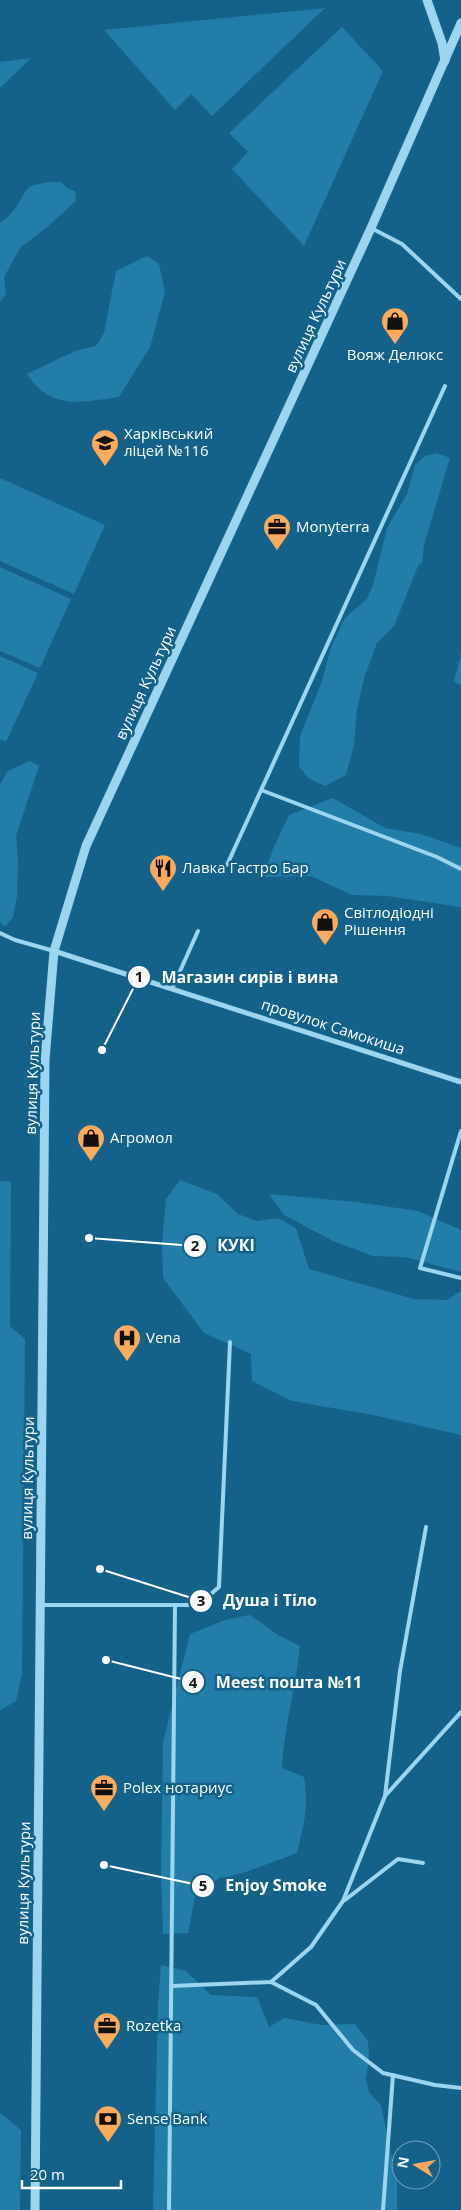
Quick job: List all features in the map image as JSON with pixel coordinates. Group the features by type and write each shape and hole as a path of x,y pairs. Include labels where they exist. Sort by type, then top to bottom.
{"street":[{"path":"427,0 446,61"},
{"name":"вулиця Культури","path":"35,2210 45,1060 54,951 86,846 372,228 461,23"},
{"name":"провулок Самокиша","path":"54,951 461,1082"}],"lane":[{"path":"372,228 402,244 461,299"},
{"path":"227,865 445,386"},
{"path":"260,790 437,856 461,869"},
{"path":"172,989 198,932"},
{"path":"0,933 15,940 54,951"},
{"path":"461,1131 420,1268 461,1278"},
{"path":"40,1605 198,1605 218,1587 230,1342"},
{"path":"271,1982 311,1947 343,1901 385,1796 400,1671 426,1527"},
{"path":"169,2210 175,1605"},
{"path":"385,1796 461,1712"},
{"path":"343,1901 398,1859 424,1863"},
{"path":"171,1986 271,1982 316,2005 353,2050 383,2073 461,2088"},
{"path":"383,2210 394,2075"}],"shaded area":[{"path":"325,8 212,116 191,94 175,110 104,30"},
{"path":"342,27 383,71 304,246 232,169 248,152 229,133"},
{"path":"31,58 0,88 0,62"},
{"path":"50,182 61,182 67,188 75,191 76,201 20,248 4,277 6,294 0,302 0,223 15,209 27,189"},
{"path":"147,256 159,264 165,292 150,347 119,397 80,402 57,399 46,394 36,386 27,374 75,351 96,346 104,333 116,271"},
{"path":"437,453 450,458 424,545 422,563 418,566 394,626 377,643 365,675 357,709 354,745 346,775 325,786 308,778 299,766 300,736 322,681 331,647 345,618 367,599 373,585 387,528 407,494 415,465 425,456"},
{"path":"0,478 105,525 74,594 0,561"},
{"path":"0,567 71,599 40,668 0,651"},
{"path":"461,654 461,685 454,681"},
{"path":"0,656 38,673 6,742 0,739"},
{"path":"30,761 39,766 16,836 18,861 17,896 13,917 5,927 0,922 0,784 8,771"},
{"path":"333,798 385,828 421,834 461,848 461,907 387,896 352,895 311,876 263,877 273,849 289,815"},
{"path":"180,1180 217,1194 238,1214 257,1221 278,1218 296,1228 309,1269 414,1299 447,1300 461,1291 461,1435 373,1415 292,1401 252,1381 251,1354 204,1333 163,1278 162,1243 166,1199"},
{"path":"0,1181 11,1182 10,1326 25,1339 22,1674 16,1701 0,1710"},
{"path":"269,1194 356,1202 418,1211 461,1230 461,1272 405,1257 373,1256 333,1241 284,1215"},
{"path":"250,1615 278,1635 300,1646 285,1737 282,1768 304,1777 306,1807 297,1853 243,1873 219,1878 195,1897 188,1933 163,1934 161,1873 163,1742 190,1634 228,1619"},
{"path":"161,1965 186,1971 211,1995 257,1997 269,2027 284,2018 322,2025 355,2024 368,2041 369,2058 366,2079 369,2092 381,2105 391,2153 391,2190 397,2190 397,2210 153,2210 158,2004"},
{"path":"0,2113 21,2130 20,2210 0,2210"}],"place":[{"name":"Вояж Делюкс","path":"395,345"},
{"name":"Харківський ліцей №116","path":"105,467"},
{"name":"Monyterra","path":"277,551"},
{"name":"Лавка Гастро Бар","path":"163,892"},
{"name":"Світлодіодні Рішення","path":"325,946"},
{"name":"Магазин сирів і вина","path":"102,1050"},
{"name":"Агромол","path":"91,1162"},
{"name":"КУКІ","path":"89,1238"},
{"name":"Vena","path":"127,1362"},
{"name":"Душа і Тіло","path":"100,1569"},
{"name":"Meest пошта №11","path":"106,1660"},
{"name":"Polex нотариус","path":"104,1812"},
{"name":"Enjoy Smoke","path":"104,1865"},
{"name":"Rozetka","path":"107,2050"},
{"name":"Sense Bank","path":"108,2143"}]}
